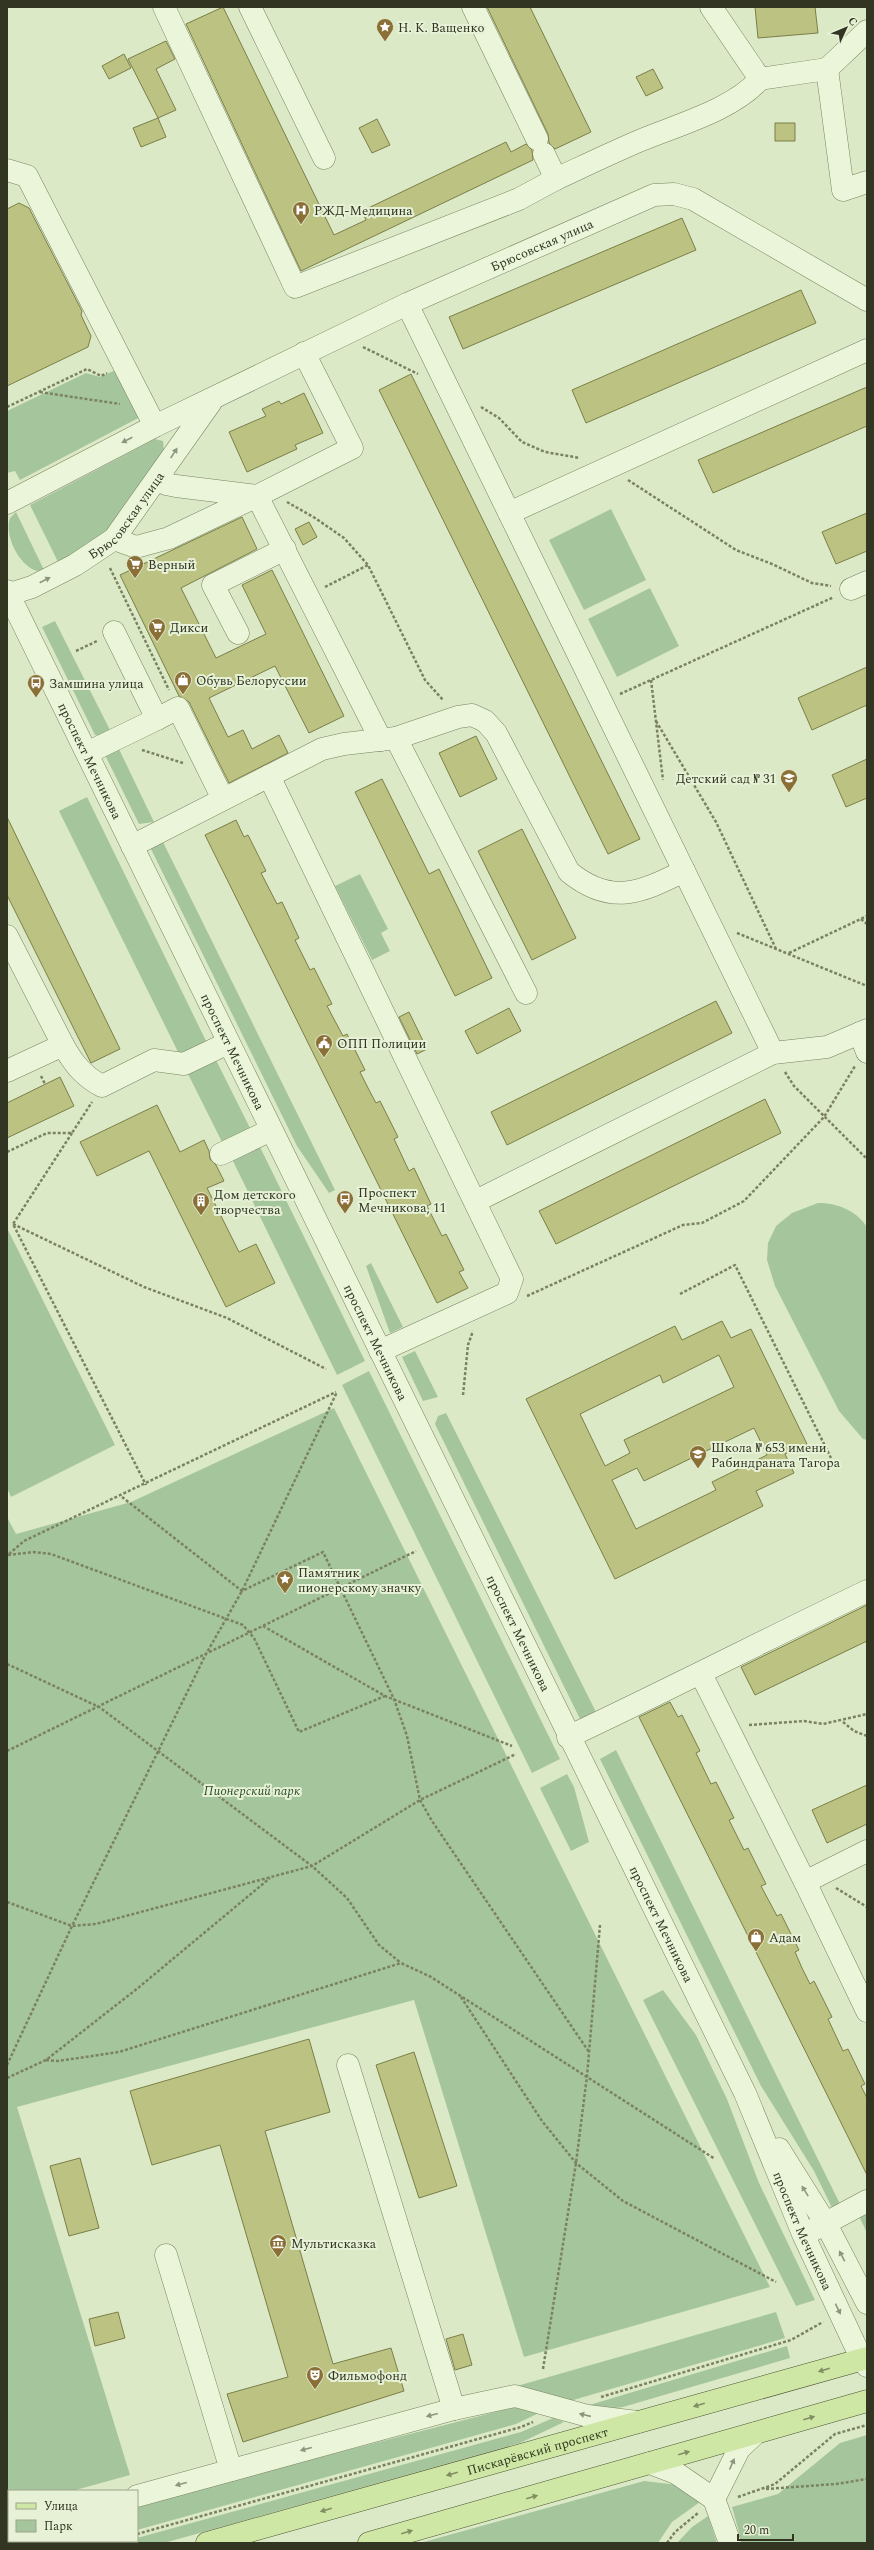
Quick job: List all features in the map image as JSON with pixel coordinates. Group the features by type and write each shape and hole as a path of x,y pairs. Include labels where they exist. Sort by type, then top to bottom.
{"main road":[{"name":"Пискарёвский проспект","path":"207,2543 637,2422 865,2361"},
{"path":"369,2543 867,2401"}],"street":[{"path":"250,7 324,158"},
{"path":"473,7 556,179"},
{"path":"711,7 760,79"},
{"path":"170,9 295,286 519,199 556,179 625,146 725,105 751,90 760,79 827,69 867,31"},
{"path":"827,69 843,190 867,182"},
{"path":"7,170 27,176 150,417"},
{"name":"Брюсовская улица","path":"7,503 150,417 212,400 304,353 407,304 654,195 674,194 693,199 867,300"},
{"path":"407,304 773,1053"},
{"path":"509,513 867,350"},
{"path":"114,539 136,547 170,538 258,496 352,448 304,353"},
{"name":"Брюсовская улица","path":"8,593 32,587 75,565 114,539 212,400"},
{"path":"158,478 166,484 176,486 258,496"},
{"path":"258,496 308,596 389,739 526,993"},
{"path":"238,633 213,585 285,549"},
{"name":"проспект Мечникова","path":"8,593 568,1737 745,2093 803,2234 865,2361"},
{"path":"114,632 157,719"},
{"path":"87,753 178,708 219,790"},
{"path":"132,846 219,790 268,776 322,749 344,744 389,739 458,717 472,715 485,721 496,734 569,872 584,884 602,892 622,894 650,888 684,871"},
{"path":"268,776 476,1201 512,1279 506,1293 380,1351"},
{"path":"7,936 63,1045 75,1065 88,1078 102,1086 154,1060 184,1064 228,1043"},
{"path":"476,1201 773,1053 865,1041"},
{"path":"7,1071 63,1045"},
{"path":"221,1154 271,1130"},
{"path":"568,1737 701,1674 744,1650 867,1591"},
{"path":"701,1674 727,1730 811,1879 867,2011"},
{"path":"811,1879 867,1851"},
{"path":"348,2064 454,2409"},
{"name":"проспект Мечникова","path":"745,2093 826,2224 867,2303"},
{"path":"803,2234 826,2224 867,2201"},
{"path":"166,2255 231,2470"},
{"path":"138,2496 454,2409 515,2396 588,2416 637,2422"},
{"path":"715,2501 739,2449 756,2433"},
{"path":"650,2463 676,2473 715,2501 730,2543"}],"path":[{"path":"7,407 87,369 101,376 123,365"},
{"path":"40,392 150,417"},
{"path":"258,496 286,502 315,518 344,538 368,565 424,680 458,717"},
{"path":"308,596 368,565"},
{"path":"602,702 859,586"},
{"path":"135,622 178,708"},
{"path":"645,792 664,781 651,680"},
{"path":"656,722 716,822 776,949"},
{"path":"137,748 190,765 219,790"},
{"path":"788,954 867,916"},
{"path":"862,919 867,924"},
{"path":"708,921 867,986"},
{"path":"522,1298 683,1225 702,1223 744,1201 824,1117 865,1041"},
{"path":"773,1053 794,1086 867,1159"},
{"path":"13,1224 102,1086"},
{"path":"7,1152 47,1133 72,1133"},
{"path":"13,1224 144,1287 227,1318 326,1369"},
{"path":"13,1224 146,1485"},
{"path":"680,1294 735,1265 831,1458"},
{"path":"463,1395 468,1345 476,1325"},
{"path":"7,2065 72,1926 206,1654 225,1618 242,1591 336,1392 122,1497 24,1541 8,1555"},
{"path":"122,1497 242,1591"},
{"path":"7,1751 416,1551"},
{"path":"8,1555 34,1552 51,1554 243,1625 250,1631 299,1732 385,1696"},
{"path":"242,1591 323,1552 394,1699 407,1736 420,1800 432,1821 589,2052"},
{"path":"262,1625 385,1696 512,1746"},
{"path":"7,1664 99,1707 312,1866 347,1898 379,1945 401,1963 431,1977 715,2159"},
{"path":"727,1730 763,1723 804,1721 823,1724 842,1722 867,1714"},
{"path":"842,1722 854,1731 867,1736"},
{"path":"7,1902 72,1926 96,1924 312,1866 420,1800 516,1754"},
{"path":"7,2078 46,2060 138,1988 272,1877"},
{"path":"811,1879 867,1907"},
{"path":"543,2369 576,2163 587,2076 600,1925"},
{"path":"46,2060 58,2061 119,2052 401,1963"},
{"path":"460,1996 542,2121 576,2163 623,2201 776,2282"},
{"path":"595,2398 791,2340 823,2321"},
{"path":"138,2534 521,2427 563,2409"},
{"path":"667,2543 688,2519 715,2501 763,2489 775,2484 835,2434 867,2425"},
{"path":"763,2489 836,2484 867,2479"}],"green space":[{"path":"120,368 144,415 20,480 15,471 7,473 7,411 86,373 100,377"},
{"path":"155,439 163,441 164,452 110,533 58,562 30,505"},
{"path":"611,509 646,580 584,610 549,540"},
{"path":"16,512 44,570 37,571 30,568 24,563 14,549 9,533 9,525 10,518"},
{"path":"650,588 679,646 617,677 588,619"},
{"path":"55,621 111,732 104,736 95,735 42,627"},
{"path":"117,745 154,822 139,824 105,755"},
{"path":"87,797 208,1045 181,1058 59,811"},
{"path":"161,838 335,1190 329,1193 297,1146 149,845"},
{"path":"360,874 388,929 381,933 390,951 372,960 335,886"},
{"path":"215,1058 251,1130 223,1144 187,1072"},
{"path":"259,1145 365,1361 337,1375 232,1159"},
{"path":"818,1203 832,1204 846,1209 863,1221 867,1227 867,1440 863,1439 839,1411 775,1286 767,1260 768,1243 776,1226 792,1213"},
{"path":"7,1228 115,1445 11,1497 7,1488"},
{"path":"371,1263 403,1327 390,1333 366,1266"},
{"path":"415,1351 438,1397 423,1401 402,1357"},
{"path":"369,1371 560,1759 532,1773 342,1385"},
{"name":"Пионерский парк","path":"334,1408 770,2287 524,2357 414,2000 17,2107 130,2475 76,2490 8,2490 7,2509 7,1517 16,1534 131,1502"},
{"path":"446,1413 599,1718 581,1721 435,1424 438,1416"},
{"path":"616,1750 842,2208 834,2212 814,2171 761,2086 600,1759"},
{"path":"567,1774 574,1787 589,1842 571,1851 540,1788"},
{"path":"663,1990 696,2035 727,2099 759,2183 815,2300 796,2306 643,2000"},
{"path":"867,2210 867,2233 858,2214"},
{"path":"776,2312 785,2338 570,2401 510,2388"},
{"path":"787,2346 790,2358 623,2407 610,2409 586,2406"},
{"path":"515,2407 539,2413 516,2424 138,2530 138,2504"},
{"path":"553,2418 564,2422 520,2443 164,2543 117,2543 138,2542 138,2538 521,2432"},
{"path":"867,2435 867,2543 742,2543 732,2507 778,2494 840,2443"},
{"path":"644,2481 678,2485 700,2502 672,2522 658,2543 420,2543"},
{"path":"708,2516 717,2543 677,2543 692,2527"},
{"path":"7,2523 8,2542 15,2542 7,2543"}],"building":[{"path":"223,7 334,235 366,220 362,211 506,142 511,152 526,144 532,150 533,160 301,271 186,24"},
{"path":"487,7 530,7 591,132 555,149 549,143 548,134"},
{"path":"755,7 815,7 818,33 758,38"},
{"path":"166,41 175,59 156,69 176,110 158,118 128,59"},
{"path":"124,54 131,68 109,79 102,66"},
{"path":"653,69 663,88 646,96 636,77"},
{"path":"158,118 166,137 141,147 133,128"},
{"path":"377,119 390,145 372,153 359,128"},
{"path":"775,123 795,123 795,141 775,141"},
{"path":"19,203 29,208 82,311 81,315 91,336 88,347 7,386 7,209"},
{"path":"682,218 696,250 463,349 449,317"},
{"path":"801,290 816,323 586,423 572,390"},
{"path":"411,374 640,839 608,854 379,390"},
{"path":"867,387 867,426 713,493 698,460"},
{"path":"304,393 323,433 295,445 297,449 247,472 229,432 266,416 262,409 279,401 281,404"},
{"path":"867,513 867,551 836,564 822,532"},
{"path":"242,517 257,549 181,588 216,658 266,634 242,585 272,570 344,716 309,733 275,666 209,698 228,737 243,730 252,749 279,735 288,753 229,783 189,702 179,696 120,575"},
{"path":"309,522 317,537 303,545 295,529"},
{"path":"867,667 867,705 812,730 798,698"},
{"path":"476,736 497,779 460,797 439,753"},
{"path":"867,759 867,798 846,807 832,775"},
{"path":"382,779 429,874 439,869 492,978 455,996 355,792"},
{"path":"7,817 120,1049 91,1063 7,895"},
{"path":"236,820 244,837 248,835 266,871 261,873 277,904 282,902 299,938 295,940 310,970 314,968 332,1004 327,1006 343,1036 347,1034 365,1070 360,1072 376,1103 380,1101 398,1137 394,1139 409,1171 414,1168 431,1204 427,1206 442,1236 446,1234 464,1270 459,1272 468,1288 437,1303 205,835"},
{"path":"522,829 576,938 532,960 478,851"},
{"path":"716,1001 732,1033 507,1145 491,1112"},
{"path":"509,1008 521,1031 477,1054 465,1031"},
{"path":"409,1012 427,1049 417,1054 399,1017"},
{"path":"60,1077 74,1106 7,1138 7,1103"},
{"path":"765,1099 781,1133 556,1244 539,1211"},
{"name":"Дом детского творчества","path":"157,1105 180,1152 204,1140 209,1151 210,1159 216,1165 224,1181 207,1188 239,1252 256,1244 275,1283 226,1307 149,1151 97,1176 80,1142"},
{"path":"722,1321 731,1338 751,1329 807,1444 785,1454 794,1473 756,1491 763,1506 615,1579 526,1399 675,1326 682,1340","holes":["719,1355 734,1387 624,1440 630,1453 605,1466 580,1414 660,1375 663,1383","754,1428 767,1455 712,1482 716,1490 636,1529 612,1480 637,1468 644,1481"]},
{"path":"867,1605 867,1641 755,1695 741,1667"},
{"path":"670,1702 678,1717 682,1715 700,1751 696,1753 711,1784 716,1782 734,1818 729,1820 744,1850 748,1848 766,1884 761,1886 777,1916 781,1914 799,1950 795,1952 802,1968 810,1984 814,1981 832,2017 828,2019 843,2051 848,2049 865,2084 861,2086 867,2098 867,2175 639,1717"},
{"path":"867,1785 867,1824 827,1843 812,1810"},
{"path":"309,2039 330,2112 265,2131 333,2364 391,2348 404,2391 243,2442 227,2394 288,2377 220,2145 152,2165 130,2091"},
{"path":"414,2052 457,2186 419,2198 376,2065"},
{"path":"80,2158 99,2228 69,2236 50,2166"},
{"path":"118,2312 125,2338 95,2346 89,2319"},
{"path":"463,2334 472,2365 455,2370 446,2339"}],"place":[{"name":"Н. К. Ващенко","path":"385,42"},
{"name":"РЖД-Медицина","path":"301,225"},
{"name":"Верный","path":"135,579"},
{"name":"Дикси","path":"157,642"},
{"name":"Обувь Белоруссии","path":"183,695"},
{"name":"Замшина улица","path":"36,698"},
{"name":"Детский сад № 31","path":"789,793"},
{"name":"ОПП Полиции","path":"324,1058"},
{"name":"Проспект Мечникова, 11","path":"345,1214"},
{"name":"Дом детского творчества","path":"201,1216"},
{"name":"Школа № 653 имени Рабиндраната Тагора","path":"698,1469"},
{"name":"Памятник пионерскому значку","path":"285,1594"},
{"name":"Адам","path":"756,1952"},
{"name":"Мультисказка","path":"278,2258"},
{"name":"Фильмофонд","path":"315,2390"}]}
